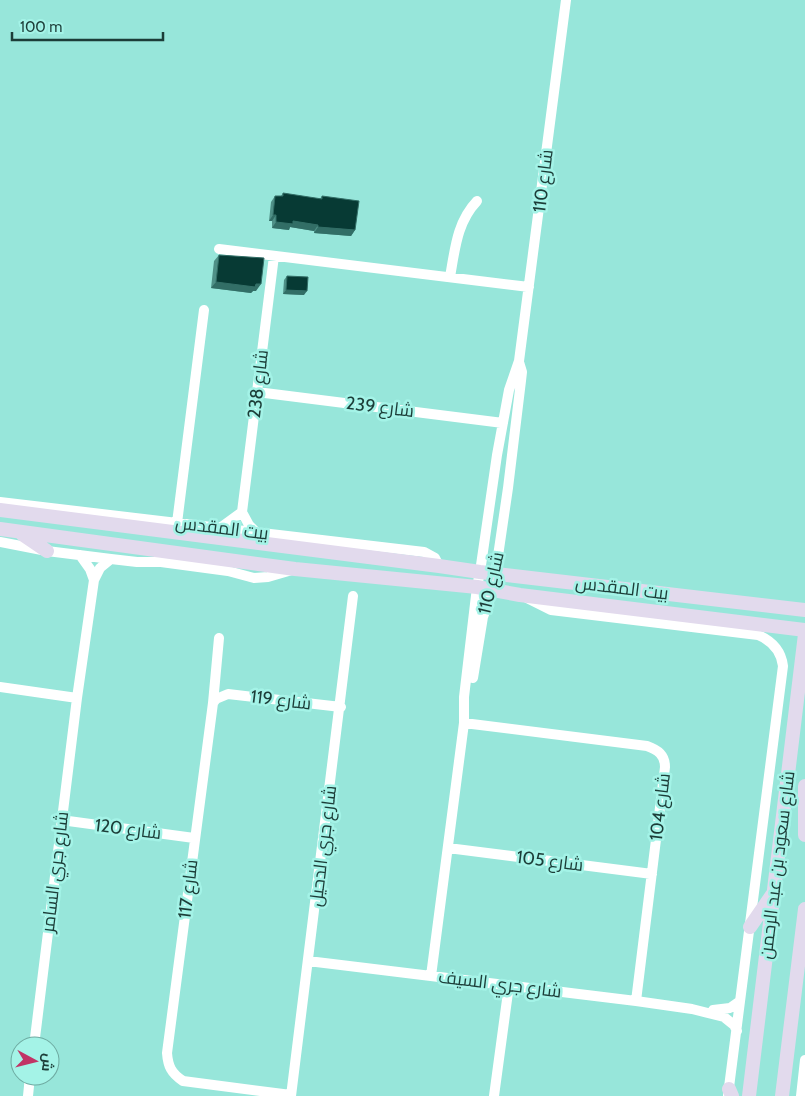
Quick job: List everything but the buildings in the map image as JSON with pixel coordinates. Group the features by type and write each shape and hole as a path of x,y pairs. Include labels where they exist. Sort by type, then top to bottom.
{"street":[{"name":"شارع 110","path":"430,976 464,719 464,697 476,587 509,390 519,361 566,0"},
{"path":"450,277 459,230 466,214 477,201"},
{"path":"219,249 529,287"},
{"name":"شارع 238","path":"242,512 274,256"},
{"path":"177,523 204,310"},
{"name":"شارع 110","path":"464,719 470,698 483,617 493,590 521,381 522,372 519,361"},
{"name":"شارع 239","path":"257,392 503,423"},
{"name":"بيت المقدس","path":"0,502 424,552 431,556 439,566"},
{"name":"بيت المقدس","path":"0,510 495,574 805,610"},
{"path":"220,528 242,512 249,525 256,532"},
{"name":"بيت المقدس","path":"0,529 295,569 476,587 520,595 805,630"},
{"path":"17,532 47,551"},
{"name":"بيت المقدس","path":"0,542 47,551 137,562 161,562 235,572 254,578 268,577 295,569"},
{"path":"80,555 90,569 94,580"},
{"name":"شارع جري السامر","path":"35,1036 61,820 94,580 100,568 110,559"},
{"name":"بيت المقدس","path":"520,595 550,610 758,636 773,644"},
{"name":"شارع جري الدحيل","path":"291,1096 354,596"},
{"name":"شارع سعود بن عبد الرحمن","path":"749,1096 805,634"},
{"name":"شارع 117","path":"219,638 213,703 166,1053 167,1062 173,1074 187,1082 291,1096"},
{"name":"شارع سعود بن عبد الرحمن","path":"730,1094 736,1031 783,666 780,654 773,644"},
{"path":"0,687 77,698"},
{"name":"شارع 119","path":"213,703 222,695 228,694 341,707"},
{"name":"شارع 104","path":"464,719 647,746 660,752 664,758 665,768 636,1001"},
{"path":"805,786 805,835"},
{"name":"شارع 120","path":"61,820 194,838"},
{"name":"شارع 105","path":"448,848 652,874"},
{"path":"750,927 774,892"},
{"name":"شارع سعود بن عبد الرحمن","path":"782,1096 805,909"},
{"name":"شارع جري السيف","path":"308,961 692,1009 724,1017 734,1025 736,1031"},
{"path":"494,1096 509,985"},
{"name":"شارع جري السيف","path":"692,1009 724,1010 736,1005 740,1001"},
{"path":"801,1096 805,1060"}]}
